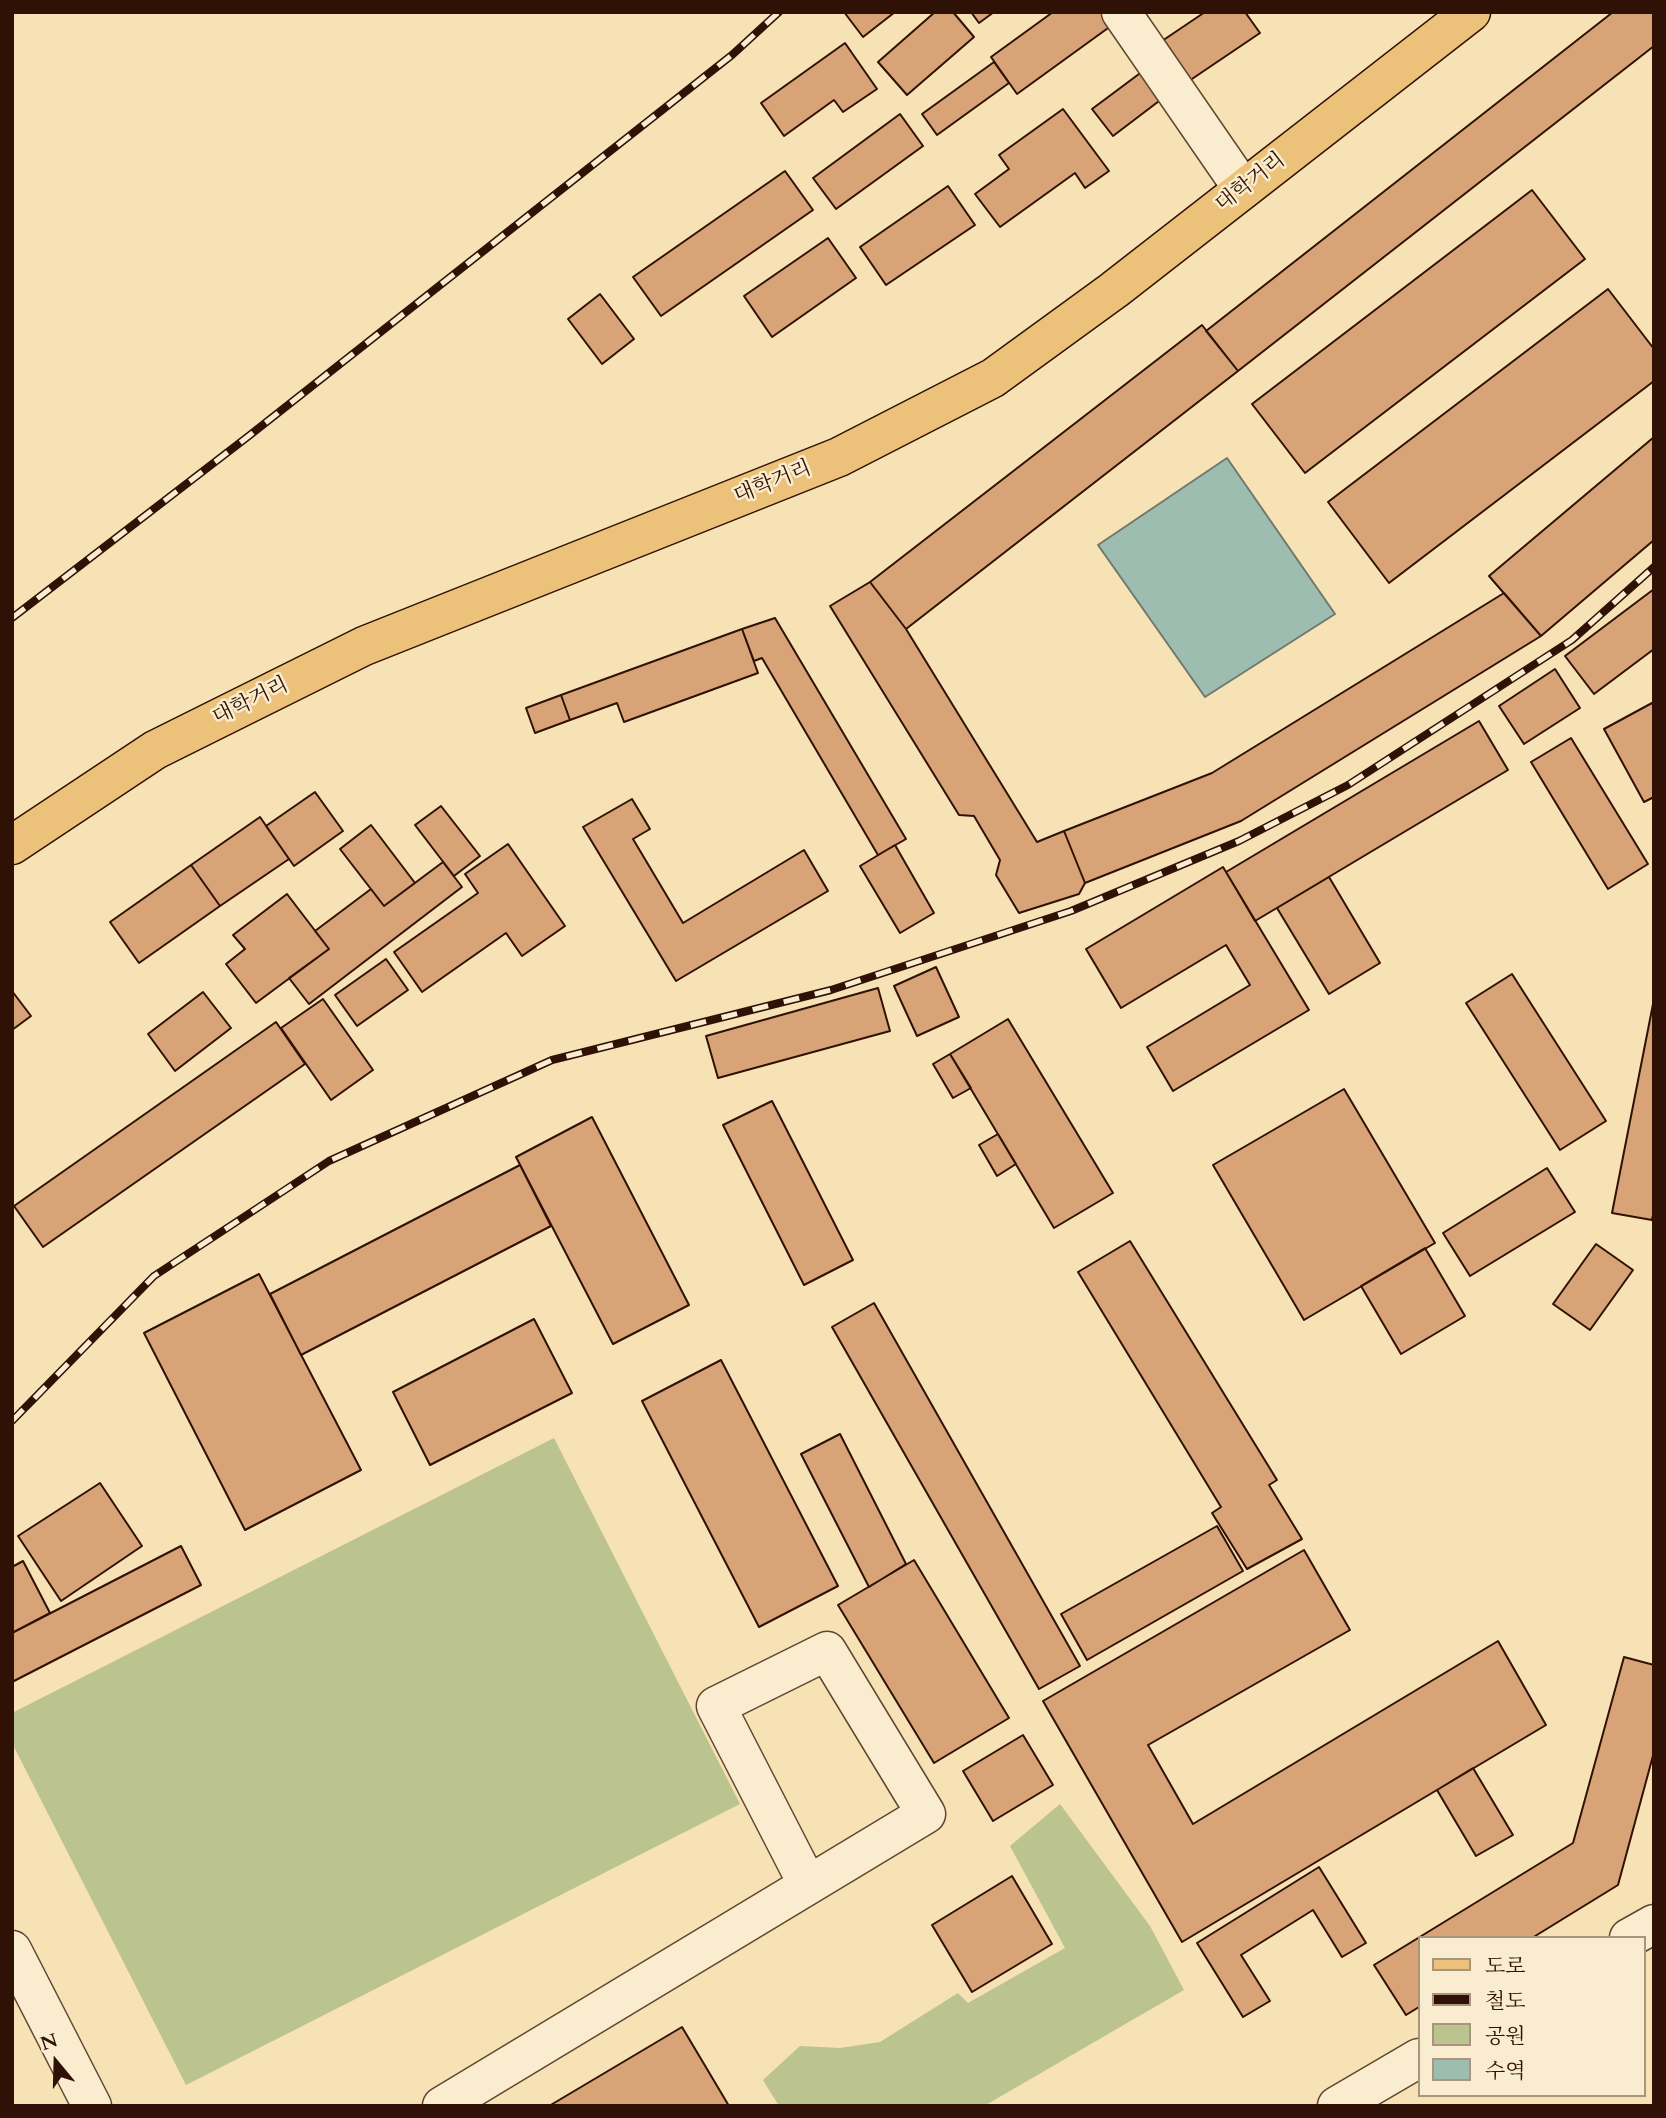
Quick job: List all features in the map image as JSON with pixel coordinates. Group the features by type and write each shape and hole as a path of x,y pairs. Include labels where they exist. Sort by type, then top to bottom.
{"main road":[{"name":"대학거리","path":"12,845 155,750 365,646 839,457 993,378 1114,290 1471,12"}],"street":[{"path":"1121,12 1243,189"},
{"path":"442,2106 926,1814 827,1651 716,1706 808,1885"},
{"path":"1633,1936 1654,1924"},
{"path":"14,1960 92,2106"},
{"path":"1337,2106 1418,2059"}],"green space":[{"path":"554,1438 740,1804 186,2085 12,1743 12,1713"},
{"path":"1060,1804 1150,1926 1184,1990 984,2106 779,2106 763,2080 800,2046 840,2048 880,2042 958,1993 968,2003 1065,1948 1010,1846"}],"water":[{"path":"1227,458 1335,614 1205,697 1098,545"}],"building":[{"path":"844,12 895,12 863,37"},
{"path":"935,12 953,12 974,37 907,95 878,62"},
{"path":"971,12 994,12 979,23"},
{"path":"1053,12 1107,12 1115,23 1017,94 991,57"},
{"path":"1205,12 1245,12 1260,33 1186,83 1159,43"},
{"path":"1613,12 1654,12 1654,46 1238,371 1206,331"},
{"path":"845,43 877,89 843,112 834,100 784,136 761,103"},
{"path":"994,62 1009,83 937,135 922,114"},
{"path":"1147,68 1167,95 1113,136 1092,109"},
{"path":"1063,109 1109,171 1085,188 1075,173 1000,227 975,194 1009,169 999,155"},
{"path":"900,114 923,146 836,209 813,178"},
{"path":"785,171 813,210 661,316 633,277"},
{"path":"948,186 975,225 886,285 860,247"},
{"path":"1532,190 1585,259 1305,473 1252,404"},
{"path":"828,238 856,278 772,337 744,296"},
{"path":"1608,289 1654,349 1654,381 1389,583 1328,502"},
{"path":"600,294 634,339 602,364 568,319"},
{"path":"1202,325 1238,371 906,629 870,582"},
{"path":"1654,437 1654,540 1541,636 1489,576"},
{"path":"870,582 906,629 1037,842 1064,831 1085,883 1079,894 1019,913 996,875 1000,860 974,816 959,815 830,606"},
{"path":"1654,589 1654,649 1594,694 1565,656"},
{"path":"1504,593 1541,636 1241,821 1085,883 1064,831 1212,773"},
{"path":"775,618 906,839 878,855 762,658 754,661 742,629"},
{"path":"742,629 758,673 624,722 617,703 570,720 561,695"},
{"path":"1555,669 1580,708 1524,744 1499,706"},
{"path":"561,695 570,720 535,733 526,708"},
{"path":"1652,703 1654,797 1644,802 1604,729"},
{"path":"1479,721 1508,770 1255,921 1226,872"},
{"path":"1571,738 1648,864 1608,889 1531,762"},
{"path":"315,792 343,831 294,866 266,826"},
{"path":"632,799 650,829 633,839 683,923 804,850 828,891 676,981 583,827"},
{"path":"441,806 480,856 454,876 415,825"},
{"path":"260,817 289,859 220,906 191,865"},
{"path":"371,825 415,883 384,906 340,849"},
{"path":"508,844 565,926 522,956 506,933 422,992 394,952 478,893 465,874"},
{"path":"895,845 934,913 900,933 860,866"},
{"path":"443,862 462,887 309,1004 289,978 329,949 315,931 371,889 384,906"},
{"path":"191,865 220,906 139,963 110,922"},
{"path":"1223,867 1309,1010 1173,1091 1147,1047 1250,985 1226,945 1121,1008 1086,949"},
{"path":"1329,877 1380,963 1329,994 1277,908"},
{"path":"287,894 329,949 256,1003 226,964 245,949 233,935"},
{"path":"386,959 408,990 357,1026 335,995"},
{"path":"936,967 959,1017 917,1036 894,986"},
{"path":"1512,974 1606,1121 1560,1150 1466,1003"},
{"path":"878,988 890,1031 718,1078 706,1036"},
{"path":"12,991 31,1016 12,1030"},
{"path":"203,992 231,1028 175,1071 148,1034"},
{"path":"323,999 373,1070 331,1100 281,1028"},
{"path":"1654,999 1654,1210 1652,1220 1612,1213"},
{"path":"1008,1019 1113,1193 1054,1228 950,1054"},
{"path":"276,1022 305,1064 43,1247 14,1206"},
{"path":"950,1054 971,1088 953,1098 933,1064"},
{"path":"1344,1089 1435,1243 1304,1320 1213,1165"},
{"path":"772,1101 853,1260 804,1285 723,1125"},
{"path":"592,1117 689,1305 613,1344 516,1157"},
{"path":"998,1134 1016,1164 997,1176 979,1145"},
{"path":"520,1165 551,1226 301,1355 270,1294"},
{"path":"1547,1168 1575,1212 1470,1276 1443,1233"},
{"path":"1130,1241 1277,1480 1269,1485 1302,1539 1247,1569 1212,1513 1221,1507 1078,1272"},
{"path":"1596,1244 1633,1270 1590,1330 1553,1304"},
{"path":"1425,1248 1465,1316 1401,1354 1361,1286"},
{"path":"259,1274 361,1470 245,1530 144,1333"},
{"path":"874,1303 1080,1666 1039,1689 832,1327"},
{"path":"534,1319 572,1393 430,1465 393,1392"},
{"path":"721,1360 838,1586 759,1627 642,1401"},
{"path":"840,1434 906,1564 869,1587 801,1454"},
{"path":"100,1483 142,1546 61,1601 18,1536"},
{"path":"1217,1526 1243,1571 1087,1660 1061,1614"},
{"path":"181,1546 201,1585 12,1682 12,1633"},
{"path":"1304,1550 1350,1630 1148,1745 1193,1824 1498,1641 1546,1725 1182,1942 1043,1701"},
{"path":"914,1560 1009,1718 934,1763 838,1605"},
{"path":"23,1561 50,1613 12,1633 12,1567"},
{"path":"1624,1657 1654,1665 1654,1752 1618,1885 1535,1936 1421,1936 1573,1843"},
{"path":"1023,1735 1053,1785 993,1821 963,1771"},
{"path":"1473,1768 1513,1835 1476,1856 1437,1790"},
{"path":"1319,1867 1366,1943 1342,1957 1313,1910 1241,1955 1270,2001 1243,2017 1197,1943"},
{"path":"1012,1876 1052,1944 972,1992 932,1925"},
{"path":"1418,1938 1418,2008 1406,2015 1374,1965"},
{"path":"682,2027 729,2106 549,2106"}],"railway":[{"path":"12,618 250,435 732,55 779,12"},
{"path":"12,1421 154,1276 329,1161 552,1060 831,990 1071,911 1239,841 1348,785 1572,640 1654,567"}]}
